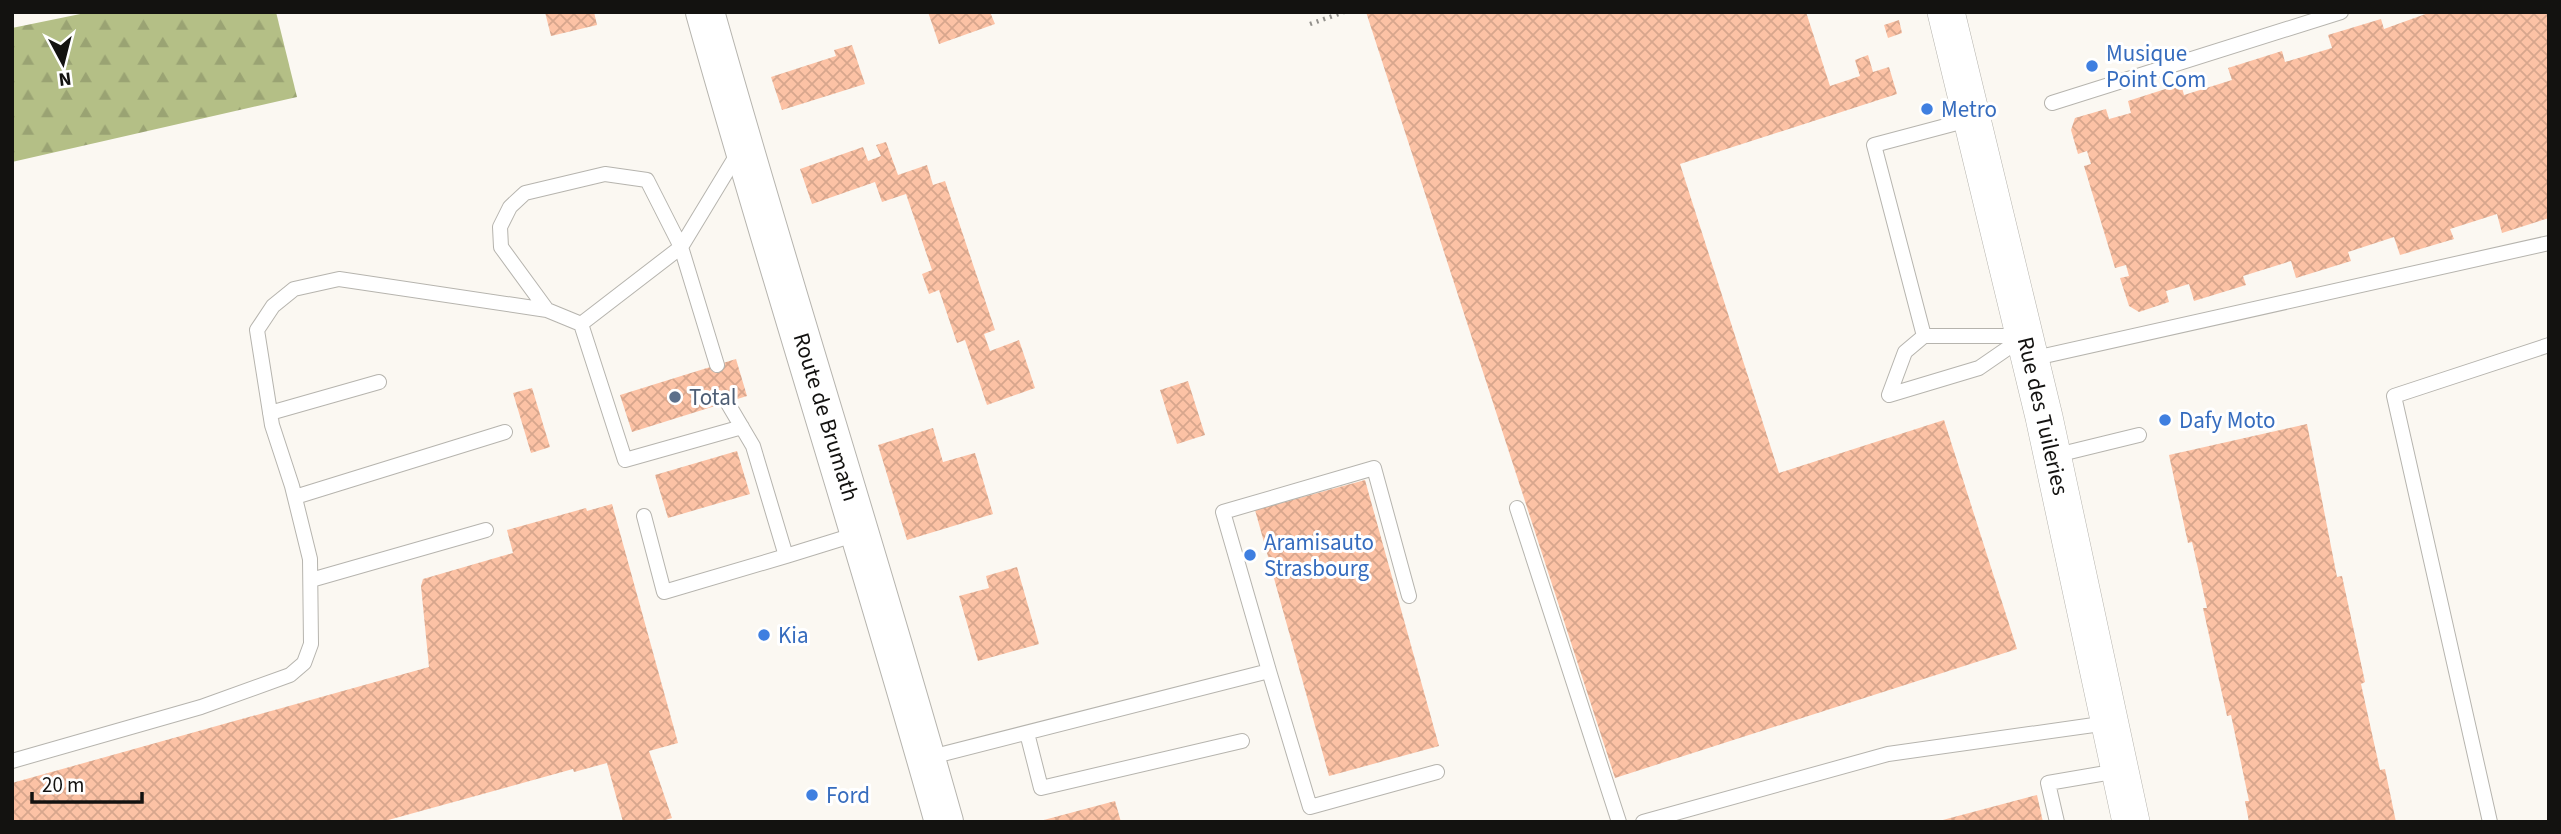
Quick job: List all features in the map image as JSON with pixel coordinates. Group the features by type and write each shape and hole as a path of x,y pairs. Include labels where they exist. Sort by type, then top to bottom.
{"main road":[{"name":"Route de Brumath","path":"705,12 743,146 861,532 944,822"}],"street":[{"name":"Rue des Tuileries","path":"1946,12 2052,456 2131,822"}],"lane":[{"path":"2052,103 2341,12"},
{"path":"1924,336 1874,145 1973,118"},
{"path":"581,324 681,247 743,146"},
{"path":"547,310 501,247 500,227 510,207 526,193 605,174 647,180 681,247 717,365"},
{"path":"2027,348 1924,336 1905,352 1889,395 1979,368 2027,348 2549,243"},
{"path":"12,761 201,707 290,675 304,663 311,644 310,559 270,413 257,330 273,306 295,289 339,279 547,310 581,324 625,460 742,427"},
{"path":"2490,822 2394,396 2549,345"},
{"path":"270,413 379,382"},
{"path":"727,402 753,446 786,556"},
{"path":"295,497 505,432"},
{"path":"2052,456 2139,435"},
{"path":"1409,596 1374,468 1223,512 1310,807 1437,772"},
{"path":"1517,508 1619,822"},
{"path":"644,516 664,592 861,532"},
{"path":"311,580 486,530"},
{"path":"926,758 1269,671"},
{"path":"1643,822 1888,754 2109,723"},
{"path":"1027,733 1041,788 1242,741"},
{"path":"2057,822 2048,783 2120,771"}],"path":[{"path":"1310,24 1344,12"}],"green space":[{"path":"90,12 276,12 297,97 12,162 12,28"}],"building":[{"path":"545,12 594,12 597,25 551,36"},
{"path":"928,12 990,12 995,24 939,44"},
{"path":"1366,12 1806,12 1830,86 1860,76 1855,60 1868,55 1873,72 1889,67 1897,94 1680,164 1779,473 1944,420 2017,649 1615,778"},
{"path":"2431,12 2549,12 2549,218 2502,233 2497,214 2450,229 2454,239 2400,255 2394,237 2348,252 2351,261 2296,278 2291,261 2243,276 2246,285 2194,301 2189,284 2166,291 2169,302 2139,312 2129,306 2120,278 2129,276 2126,265 2115,268 2084,166 2091,164 2087,151 2078,154 2071,130 2075,118 2106,109 2109,119 2131,113 2128,101 2181,84 2184,95 2232,80 2228,68 2282,51 2285,62 2332,48 2328,35 2381,19 2384,29"},
{"path":"1899,20 1902,33 1888,38 1884,25"},
{"path":"852,45 865,84 782,110 771,77 836,56 834,50"},
{"path":"886,142 898,175 927,165 933,185 945,181 995,330 984,334 990,351 1019,340 1035,388 987,405 965,340 957,343 939,290 929,294 922,274 932,270 906,194 882,202 875,182 812,204 800,169 863,147 868,161 881,156 876,145"},
{"path":"736,359 747,396 632,432 620,395"},
{"path":"1188,381 1205,435 1177,444 1160,390"},
{"path":"532,388 550,447 531,453 513,393"},
{"path":"2307,424 2337,577 2342,576 2365,682 2361,684 2380,770 2385,769 2396,822 2249,822 2245,801 2249,801 2231,715 2227,716 2203,608 2207,608 2192,542 2188,543 2169,455"},
{"path":"933,428 943,462 975,453 993,514 907,540 878,445"},
{"path":"737,451 750,494 668,518 655,475"},
{"path":"1365,480 1439,746 1329,776 1255,510"},
{"path":"612,504 678,743 649,751 672,818 659,822 623,822 607,763 574,772 573,769 381,822 12,822 12,783 429,667 421,586 423,579 513,553 507,530 586,508 587,511"},
{"path":"1017,567 1039,644 978,661 959,596 989,588 986,576"},
{"path":"2037,795 2043,822 1939,822 1939,821"},
{"path":"1115,801 1121,822 1040,821"}],"place":[{"name":"Musique Point Com","path":"2092,66"},
{"name":"Metro","path":"1927,109"},
{"name":"Total","path":"675,397"},
{"name":"Dafy Moto","path":"2165,420"},
{"name":"Aramisauto Strasbourg","path":"1250,555"},
{"name":"Kia","path":"764,635"},
{"name":"Ford","path":"812,795"}]}
